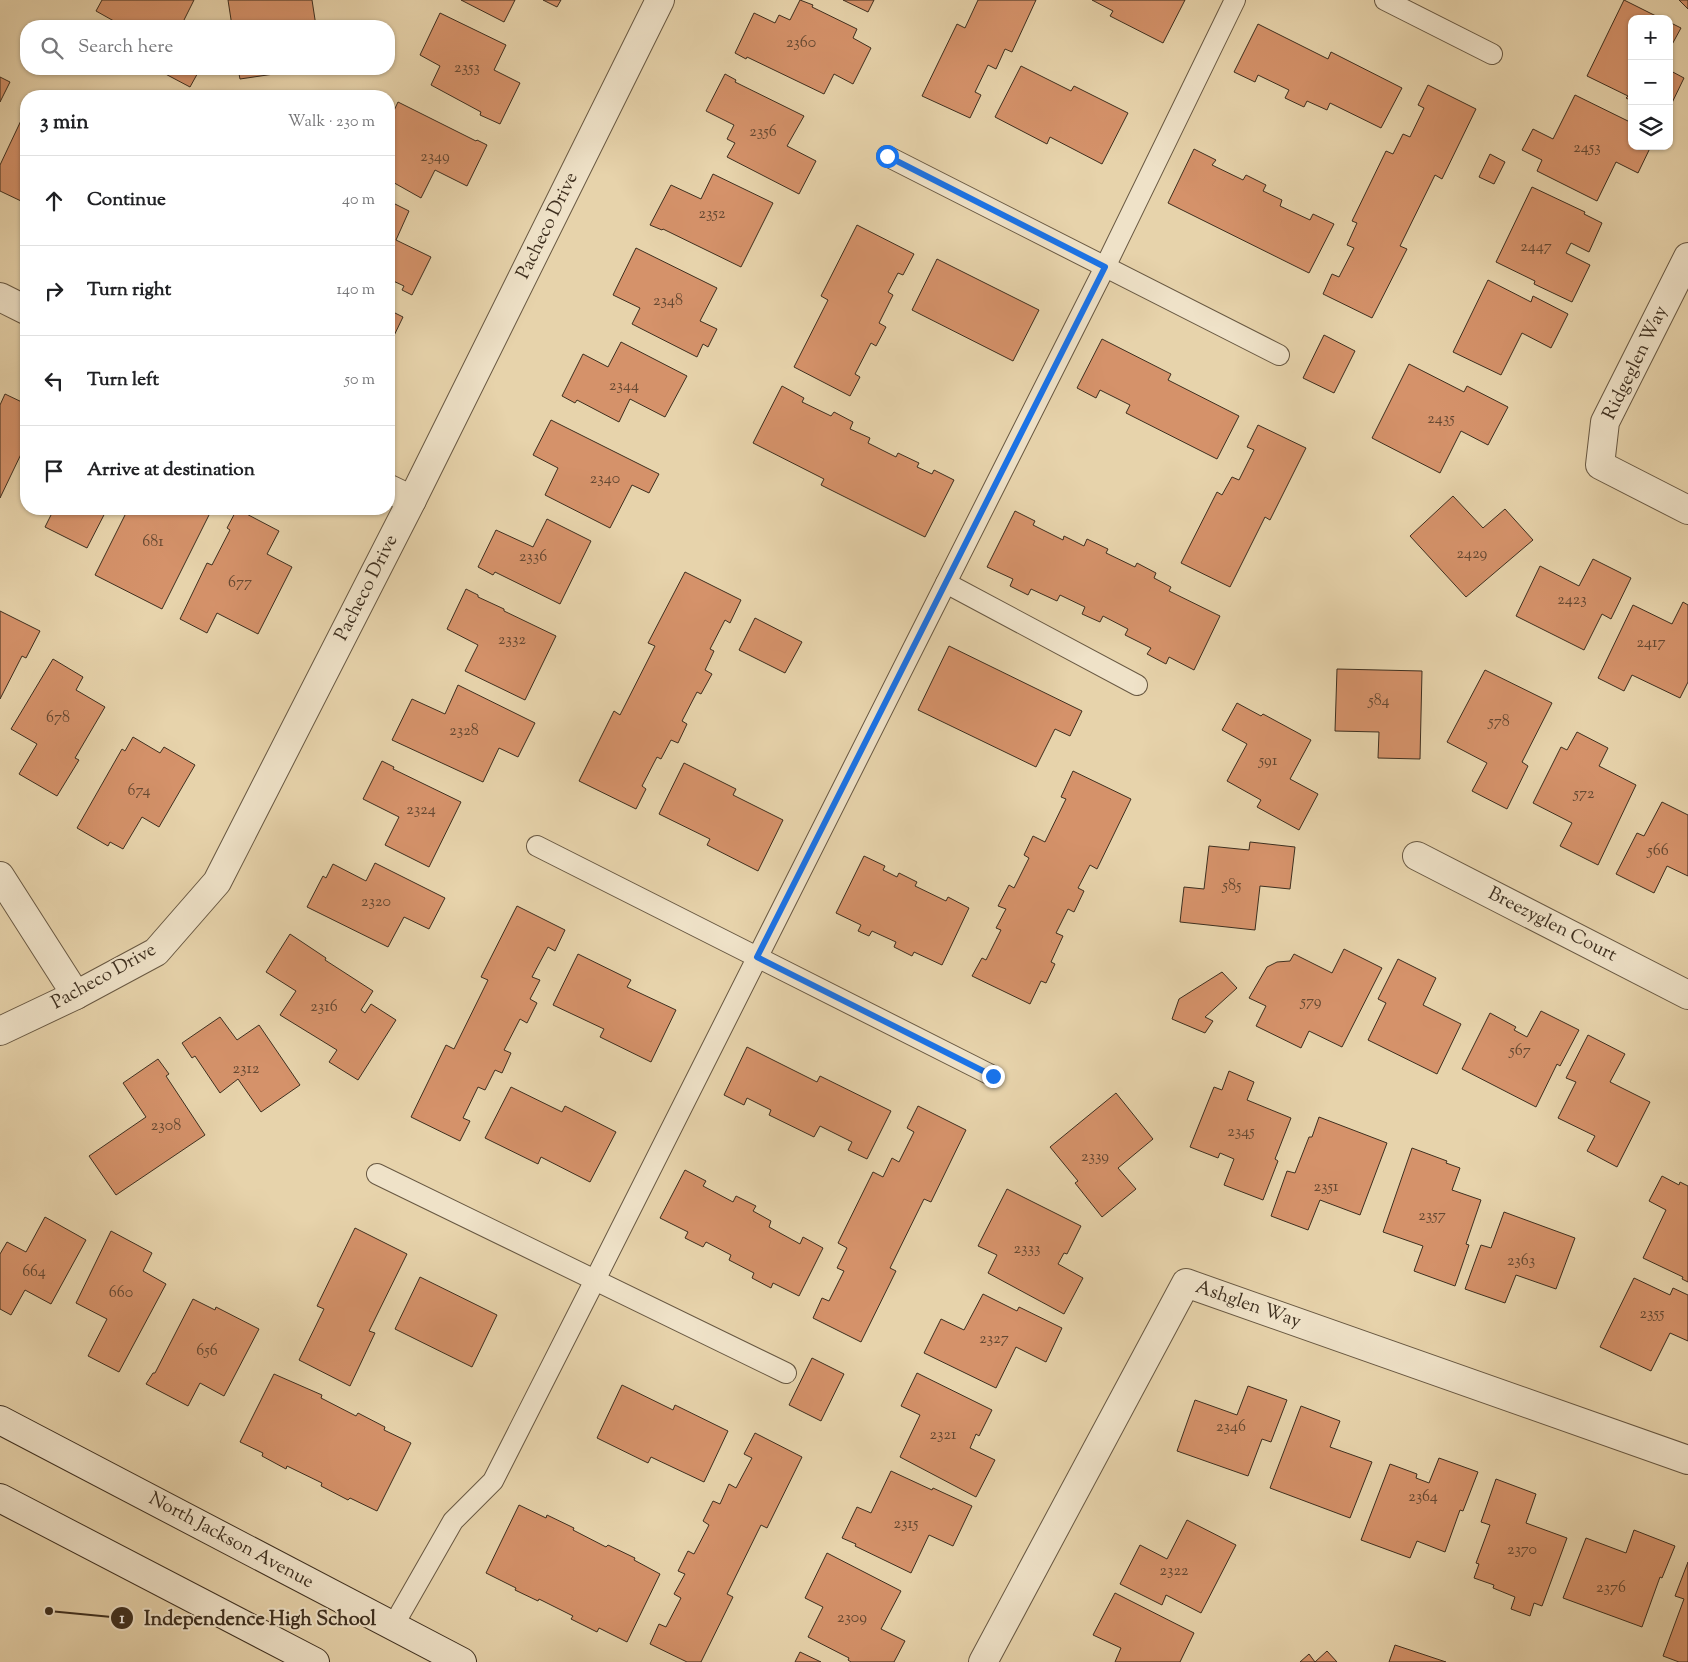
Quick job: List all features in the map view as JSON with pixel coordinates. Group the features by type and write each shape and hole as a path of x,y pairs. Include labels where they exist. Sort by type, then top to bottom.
{"street":[{"name":"Pacheco Drive","path":"400,495 660,0"},
{"name":"Ridgeglen Way","path":"1688,257 1605,422 1600,465 1688,510"},
{"path":"0,296 20,307"},
{"name":"Pacheco Drive","path":"0,1031 76,995 156,952 217,882 391,515"},
{"name":"Breezyglen Court","path":"1417,856 1688,995"},
{"path":"0,876 76,995"},
{"name":"Ashglen Way","path":"983,1662 1186,1283 1688,1460"},
{"name":"North Jackson Avenue","path":"0,1420 393,1626 456,1661"},
{"path":"0,1498 315,1662"}],"lane":[{"path":"393,1626 453,1521 493,1480 1105,267 1235,0"},
{"path":"1385,0 1492,54"},
{"path":"887,156 1279,355"},
{"path":"946,583 1138,685"},
{"path":"537,846 993,1076"},
{"path":"377,1174 786,1373"}],"building":[{"path":"102,0 194,0 184,20 112,20 96,11"},
{"path":"228,0 312,0 315,20 231,20"},
{"path":"461,0 515,0 504,22"},
{"path":"543,0 561,0 557,7"},
{"path":"800,0 857,29 853,38 871,48 853,84 834,74 824,94 735,53 754,13 775,23 779,15 790,20"},
{"path":"843,0 874,0 868,12"},
{"path":"978,0 1036,0 1012,52 1005,49 996,69 988,65 975,92 981,95 970,118 922,96 957,24 965,28"},
{"path":"1092,0 1185,0 1163,43 1110,16 1113,11"},
{"path":"1624,0 1654,15 1628,15 1628,96 1587,76"},
{"path":"1679,0 1688,0 1688,9"},
{"path":"440,13 506,45 494,70 520,83 500,124 480,115 481,112 431,85 440,66 420,55"},
{"path":"1258,24 1328,59 1331,52 1402,88 1381,128 1330,103 1327,110 1307,101 1304,107 1285,98 1289,90 1258,75 1255,82 1234,72"},
{"path":"1673,24 1681,28 1673,43"},
{"path":"1021,66 1071,91 1074,86 1128,113 1102,164 1050,137 1047,144 995,117"},
{"path":"1673,72 1684,78 1673,101"},
{"path":"725,74 736,80 735,82 804,116 787,146 816,161 799,194 727,157 735,143 727,139 734,125 706,111"},
{"path":"167,75 197,75 190,87"},
{"path":"239,75 267,75 240,79"},
{"path":"0,77 10,82 0,102"},
{"path":"1428,85 1476,109 1442,179 1435,175 1400,246 1407,249 1372,318 1323,294 1332,274 1339,277 1354,248 1347,245 1357,223 1352,221 1386,151 1393,154 1403,134 1410,137 1424,108 1418,105"},
{"path":"1575,95 1628,121 1628,150 1649,150 1638,173 1616,162 1597,201 1537,171 1542,160 1522,150 1533,129 1553,139"},
{"path":"398,102 487,145 467,186 435,170 421,198 395,183 395,108"},
{"path":"20,123 20,201 0,191 0,165"},
{"path":"1194,149 1216,160 1212,165 1243,180 1246,175 1266,185 1263,191 1282,200 1280,206 1310,220 1313,214 1334,224 1309,273 1168,203"},
{"path":"1490,154 1505,162 1494,184 1479,177"},
{"path":"713,174 773,203 741,267 663,229 650,225 671,185 701,199"},
{"path":"1532,187 1585,212 1584,214 1602,223 1589,252 1571,243 1566,253 1590,265 1572,302 1534,284 1535,281 1496,262"},
{"path":"395,204 409,211 396,240 431,257 412,295 402,290 404,286 395,282"},
{"path":"857,225 914,254 903,275 898,273 888,292 893,295 879,323 886,327 876,346 871,343 855,374 860,377 850,396 794,367 828,300 821,296"},
{"path":"636,248 717,288 700,321 717,329 708,347 703,344 697,357 632,324 640,308 613,295"},
{"path":"937,259 1039,310 1013,361 912,310"},
{"path":"1488,280 1531,302 1533,296 1568,314 1551,348 1522,333 1501,375 1453,352"},
{"path":"395,313 403,317 395,334"},
{"path":"1324,335 1355,351 1334,393 1303,378"},
{"path":"1102,339 1171,374 1168,380 1239,416 1217,459 1126,413 1130,405 1100,390 1096,398 1077,388"},
{"path":"621,342 687,376 665,417 630,399 619,422 577,400 575,403 562,396 583,354 608,367"},
{"path":"1409,364 1464,392 1467,386 1508,407 1488,445 1461,431 1440,473 1372,438"},
{"path":"782,386 804,398 802,402 831,416 834,412 853,422 850,429 870,438 868,443 896,457 898,453 919,463 917,467 932,474 934,470 954,480 925,537 821,485 824,479 753,443"},
{"path":"5,394 20,401 20,456 0,498 0,405"},
{"path":"551,420 659,474 649,493 632,485 610,528 545,495 558,468 533,455"},
{"path":"1258,425 1306,448 1270,520 1265,517 1230,587 1181,563 1217,492 1222,495 1232,477 1239,480 1254,450 1247,447"},
{"path":"1453,496 1483,528 1505,509 1533,540 1466,597 1410,536"},
{"path":"1015,511 1035,521 1033,525 1063,540 1064,536 1084,546 1087,539 1108,549 1106,553 1135,567 1137,563 1156,573 1154,578 1171,587 1169,591 1220,616 1194,670 1169,657 1166,664 1147,654 1151,648 1125,635 1128,629 1103,616 1100,622 1082,614 1085,607 1060,595 1057,601 1031,589 1028,595 1010,586 1013,579 987,567"},
{"path":"51,515 104,515 87,548 45,527"},
{"path":"125,515 209,515 162,609 95,575"},
{"path":"234,515 248,515 279,531 267,554 292,567 258,634 217,613 207,633 180,619 207,563 212,565 230,530 227,528"},
{"path":"547,519 591,541 560,604 495,572 493,575 478,567 496,530 533,547"},
{"path":"1593,559 1631,578 1611,619 1602,614 1584,650 1516,616 1540,566 1579,586"},
{"path":"685,572 741,600 730,623 725,620 710,649 714,651 705,670 712,674 701,694 697,692 682,721 687,724 678,743 671,740 661,759 657,757 642,786 646,789 636,809 579,781 614,711 620,715 655,646 648,643"},
{"path":"466,589 504,609 504,611 556,636 525,700 465,671 478,645 447,629"},
{"path":"1683,602 1688,605 1688,682 1680,698 1632,675 1624,691 1598,678 1633,605 1672,624"},
{"path":"0,611 40,631 26,658 22,656 0,699"},
{"path":"755,618 802,642 785,673 739,650"},
{"path":"949,646 1082,711 1070,736 1055,729 1036,767 918,710"},
{"path":"53,659 83,677 76,690 105,707 75,758 79,760 57,796 19,774 37,744 11,729"},
{"path":"1337,669 1422,671 1420,759 1378,758 1379,732 1335,731"},
{"path":"1485,670 1552,703 1522,762 1528,766 1507,809 1472,791 1487,763 1447,742"},
{"path":"458,685 535,723 518,757 499,748 483,782 392,740 412,699 445,714"},
{"path":"1237,703 1261,716 1263,714 1311,740 1290,779 1318,794 1299,830 1257,807 1261,800 1227,781 1247,744 1222,730"},
{"path":"1577,732 1608,748 1599,766 1636,785 1598,865 1560,846 1572,823 1533,803 1561,747 1567,750"},
{"path":"133,737 160,753 164,747 195,765 159,827 142,817 123,849 110,842 108,846 77,828 122,749 125,751"},
{"path":"382,761 394,767 393,769 461,802 429,867 385,845 399,817 363,799"},
{"path":"684,763 736,789 733,795 783,820 758,871 707,845 710,839 659,814"},
{"path":"1073,771 1131,799 1097,869 1090,865 1078,888 1084,891 1074,912 1068,909 1056,933 1063,936 1051,962 1055,964 1046,983 1041,981 1030,1004 972,976 982,958 986,960 1001,930 996,928 1006,909 998,906 1009,885 1014,888 1029,858 1024,855 1033,836 1045,842 1066,799 1061,797"},
{"path":"1662,802 1688,815 1688,876 1667,866 1654,893 1616,874 1637,833 1644,836"},
{"path":"1250,842 1295,847 1290,889 1260,886 1255,930 1180,922 1184,887 1204,889 1209,846 1249,850"},
{"path":"864,856 885,866 883,870 897,877 899,873 917,882 915,886 946,901 948,897 969,908 942,965 914,952 912,956 894,947 896,942 872,931 869,936 858,931 861,925 836,913"},
{"path":"375,863 445,898 429,929 404,917 388,947 307,907 323,876 326,878 333,864 366,881"},
{"path":"517,906 565,930 555,951 548,947 532,977 540,980 530,999 537,1003 527,1023 520,1019 504,1050 511,1053 502,1073 495,1070 485,1090 478,1087 463,1118 470,1121 460,1141 411,1117 446,1045 454,1049 488,980 481,977"},
{"path":"290,934 326,958 325,960 373,991 361,1010 365,1013 371,1004 396,1020 358,1080 329,1062 337,1050 280,1015 296,991 266,972"},
{"path":"1344,949 1382,968 1342,1047 1309,1031 1301,1048 1256,1026 1266,1006 1249,998 1267,967 1277,962 1290,961 1294,954 1332,973"},
{"path":"578,954 631,980 627,987 676,1010 651,1062 600,1037 604,1029 553,1005"},
{"path":"1398,959 1436,978 1423,1005 1461,1024 1437,1074 1368,1040 1386,1003 1378,999"},
{"path":"1222,972 1237,988 1205,1017 1213,1021 1205,1033 1172,1019 1179,999"},
{"path":"1541,1011 1579,1030 1560,1066 1557,1064 1536,1107 1462,1069 1490,1013 1516,1027 1514,1030 1527,1037"},
{"path":"220,1017 237,1040 259,1025 300,1085 261,1112 238,1079 220,1093 195,1056 192,1058 182,1043"},
{"path":"1588,1035 1625,1054 1610,1082 1650,1102 1617,1167 1587,1151 1595,1136 1558,1118 1576,1082 1566,1078"},
{"path":"747,1047 817,1082 820,1076 891,1111 867,1159 848,1150 852,1142 820,1126 814,1137 769,1115 771,1110 747,1098 744,1105 724,1095"},
{"path":"158,1059 169,1074 166,1076 205,1135 116,1195 89,1156 146,1117 123,1083"},
{"path":"1229,1071 1254,1082 1247,1100 1291,1118 1275,1159 1278,1161 1263,1200 1224,1185 1234,1159 1220,1153 1218,1158 1190,1147 1214,1087 1222,1090"},
{"path":"511,1087 562,1112 565,1106 616,1132 590,1182 541,1157 538,1164 485,1138"},
{"path":"1116,1093 1153,1139 1118,1168 1136,1189 1102,1217 1075,1183 1078,1181 1050,1147"},
{"path":"918,1106 966,1130 931,1202 924,1199 890,1268 896,1271 861,1342 813,1318 822,1298 829,1301 844,1271 837,1268 847,1248 838,1243 873,1172 883,1177 892,1158 899,1162 914,1132 907,1128"},
{"path":"1319,1117 1387,1143 1360,1215 1320,1200 1308,1230 1271,1216 1287,1171 1295,1173"},
{"path":"1412,1148 1460,1168 1452,1190 1481,1200 1466,1244 1469,1245 1455,1286 1414,1271 1423,1246 1383,1232"},
{"path":"685,1170 706,1181 703,1186 733,1202 736,1196 756,1206 753,1211 771,1221 769,1227 800,1244 803,1237 823,1248 799,1296 773,1283 771,1288 752,1278 754,1273 729,1260 731,1255 706,1242 703,1247 685,1238 688,1232 660,1218"},
{"path":"1662,1176 1679,1185 1680,1182 1688,1186 1688,1282 1682,1279 1683,1277 1643,1258 1666,1210 1649,1201"},
{"path":"1007,1189 1081,1226 1067,1254 1064,1253 1058,1264 1083,1278 1064,1314 988,1273 997,1255 978,1246"},
{"path":"1504,1212 1575,1238 1556,1289 1516,1275 1505,1303 1465,1289 1481,1245 1491,1248"},
{"path":"45,1217 86,1240 51,1304 25,1290 11,1315 0,1309 0,1254 7,1242 26,1252"},
{"path":"355,1228 407,1254 369,1331 375,1333 350,1386 299,1360 324,1309 317,1306"},
{"path":"111,1231 152,1253 143,1271 166,1284 119,1372 88,1356 107,1319 76,1303"},
{"path":"420,1277 497,1315 472,1367 395,1329"},
{"path":"1634,1278 1670,1295 1673,1288 1688,1295 1688,1341 1670,1333 1651,1371 1600,1347"},
{"path":"983,1294 1017,1311 1019,1307 1062,1328 1046,1362 1016,1347 996,1388 924,1353 941,1319 964,1330"},
{"path":"193,1299 215,1310 216,1307 259,1329 224,1396 200,1383 188,1406 146,1384 153,1373 155,1373"},
{"path":"812,1358 844,1374 821,1421 789,1405"},
{"path":"917,1373 992,1410 979,1436 976,1434 970,1448 995,1460 976,1497 900,1457 920,1415 901,1406"},
{"path":"274,1374 322,1395 321,1398 356,1416 358,1413 385,1427 384,1430 411,1443 377,1511 350,1498 348,1500 321,1486 322,1483 287,1466 286,1469 262,1456 263,1453 240,1442"},
{"path":"622,1385 673,1410 675,1405 728,1431 704,1482 651,1457 648,1463 597,1438"},
{"path":"1248,1386 1287,1400 1271,1442 1262,1439 1248,1476 1177,1451 1195,1400 1237,1415"},
{"path":"1301,1406 1340,1421 1330,1447 1372,1462 1350,1518 1270,1488"},
{"path":"755,1433 802,1457 767,1528 761,1525 727,1594 733,1597 701,1662 687,1662 650,1644 659,1624 666,1627 681,1598 674,1594 685,1574 678,1571 688,1551 694,1554 709,1525 703,1521 713,1501 720,1504 729,1484 736,1488 752,1458 744,1454"},
{"path":"1439,1458 1478,1472 1463,1511 1460,1510 1445,1552 1417,1541 1410,1558 1361,1540 1390,1464 1417,1474 1416,1478 1429,1483"},
{"path":"891,1471 972,1506 953,1546 929,1535 911,1573 842,1538 857,1507 871,1513"},
{"path":"1496,1479 1536,1494 1526,1523 1567,1538 1542,1606 1534,1603 1530,1616 1511,1609 1515,1597 1493,1588 1494,1585 1474,1578 1479,1564 1476,1563 1490,1525 1481,1522"},
{"path":"519,1505 546,1518 547,1515 574,1528 573,1530 606,1547 608,1545 635,1558 634,1560 660,1574 627,1642 599,1628 597,1632 571,1619 573,1616 539,1599 538,1601 515,1590 516,1588 486,1573"},
{"path":"1187,1520 1236,1545 1201,1613 1166,1595 1162,1605 1120,1584 1140,1545 1167,1559"},
{"path":"1634,1530 1675,1546 1662,1578 1660,1577 1642,1627 1563,1598 1586,1538 1626,1553"},
{"path":"827,1553 901,1591 881,1629 905,1641 894,1662 851,1662 848,1660 849,1658 808,1637 823,1607 805,1598"},
{"path":"1688,1562 1688,1662 1679,1662 1663,1656 1684,1599 1675,1596"},
{"path":"1115,1593 1194,1633 1180,1662 1115,1662 1121,1648 1093,1635"},
{"path":"1395,1645 1446,1662 1389,1662"},
{"path":"1327,1651 1337,1662 1315,1662"},
{"path":"800,1652 821,1662 795,1662"},
{"path":"1309,1654 1315,1662 1300,1662"}],"place":[{"name":"Independence High School","path":"49,1611"}],"route":[{"path":"887,156 1105,267 757,957 993,1076"}]}
